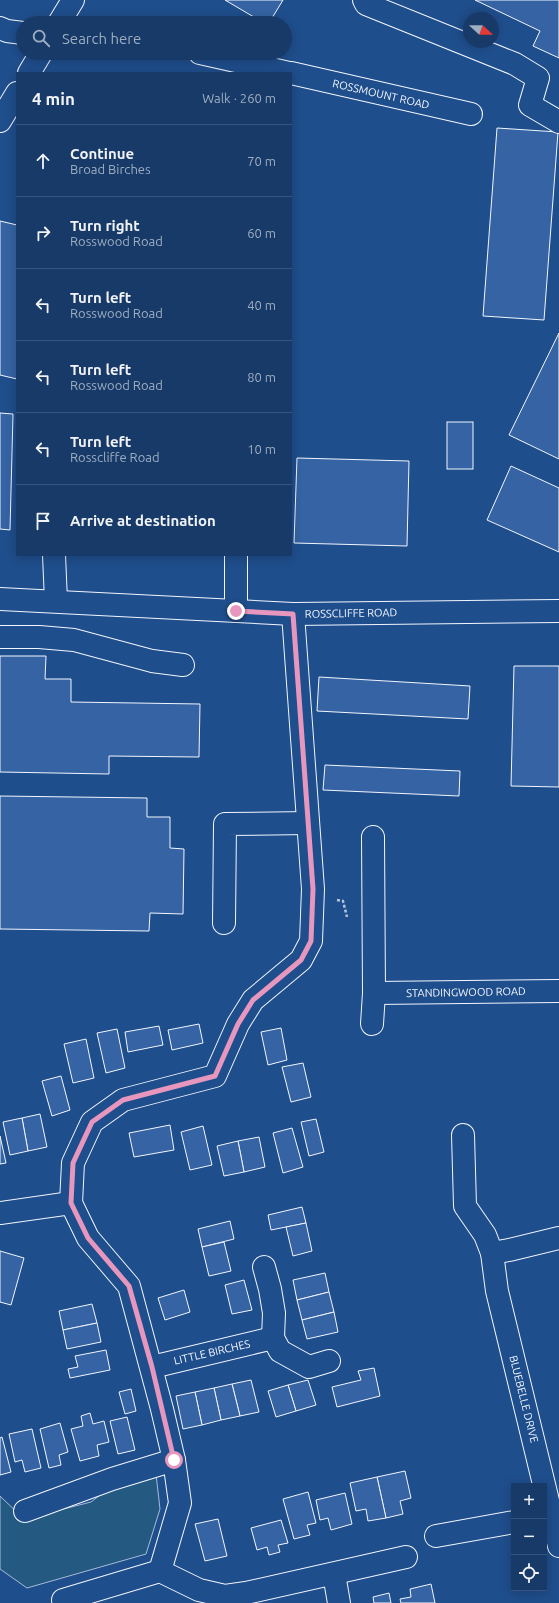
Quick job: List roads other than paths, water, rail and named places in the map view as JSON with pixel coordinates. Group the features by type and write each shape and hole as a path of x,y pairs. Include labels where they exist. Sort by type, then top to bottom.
{"street":[{"path":"65,16 73,0"},
{"path":"364,0 366,4 515,64 538,78 530,105 559,122"},
{"path":"0,28 16,32"},
{"path":"30,72 37,60"},
{"name":"ROSSMOUNT ROAD","path":"232,60 286,72"},
{"name":"ROSSMOUNT ROAD","path":"292,73 471,114"},
{"path":"0,120 16,94"},
{"path":"54,556 56,601"},
{"path":"236,556 236,611"},
{"name":"ROSSCLIFFE ROAD","path":"0,598 293,614 559,611"},
{"path":"160,1571 180,1503 174,1460 152,1367 129,1286 88,1238 71,1203 73,1163 92,1122 123,1100 215,1076 238,1024 253,1000 301,960 311,941 313,889 293,614"},
{"path":"0,636 74,640 152,661 183,665"},
{"path":"224,923 225,824 308,823"},
{"path":"372,1024 374,993 373,837"},
{"name":"STANDINGWOOD ROAD","path":"374,993 559,991"},
{"name":"BLUEBELLE DRIVE","path":"463,1135 465,1206 485,1235 492,1253 497,1291 548,1516 559,1545"},
{"path":"0,1213 71,1203"},
{"path":"492,1253 559,1238"},
{"path":"264,1267 274,1313 273,1338 280,1351 309,1367 329,1361"},
{"name":"LITTLE BIRCHES","path":"152,1367 273,1338"},
{"path":"25,1510 112,1479 174,1460"},
{"path":"436,1536 511,1523"},
{"path":"64,1603 63,1600 160,1571 200,1590 225,1596 246,1593 334,1574 406,1556"},
{"path":"334,1574 339,1603"}]}
